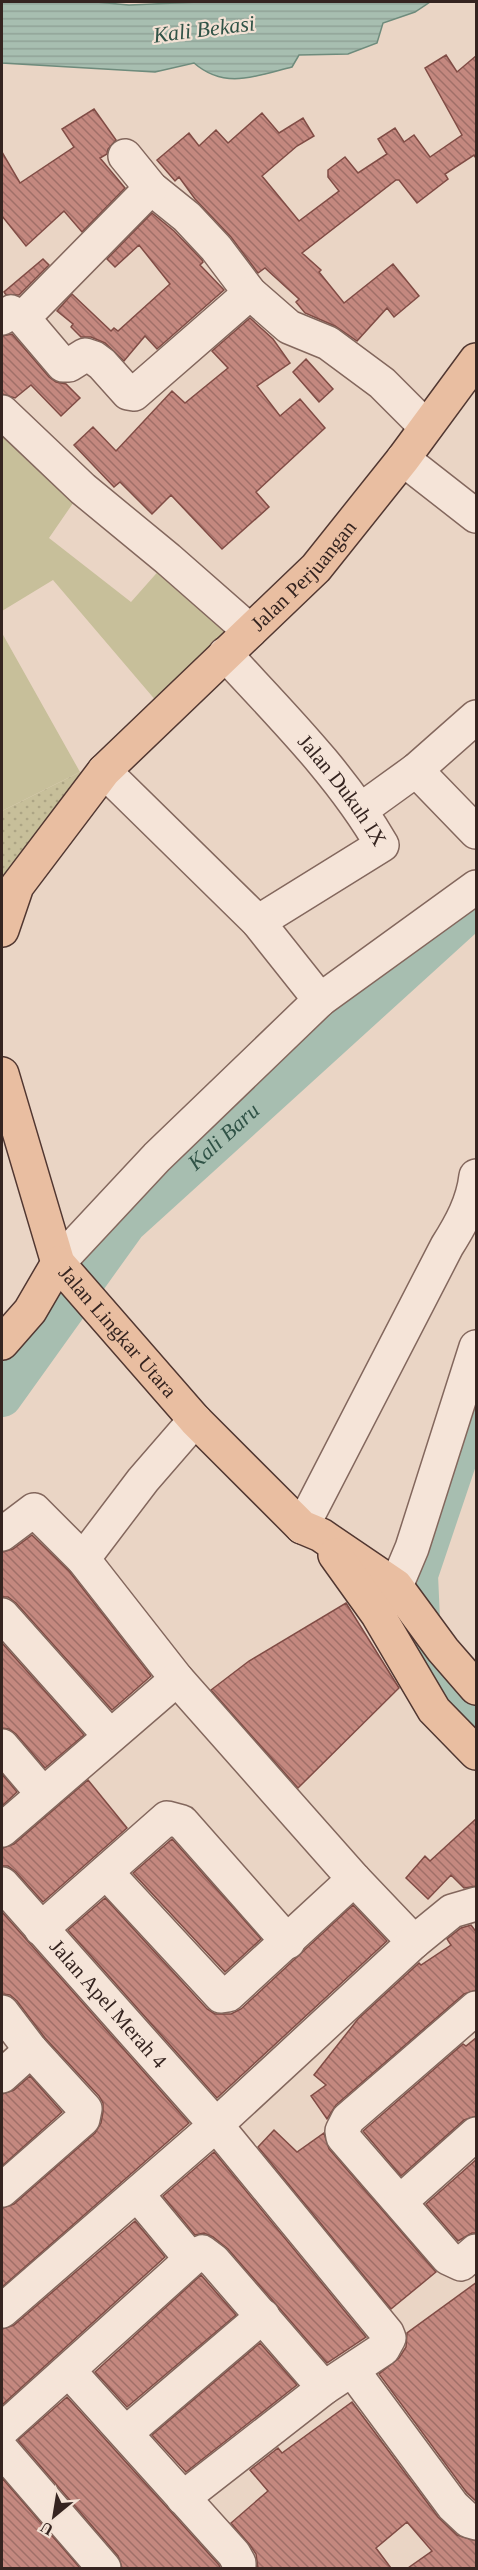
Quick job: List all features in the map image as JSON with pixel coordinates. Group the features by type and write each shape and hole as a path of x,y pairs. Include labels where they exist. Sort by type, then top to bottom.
{"main road":[{"name":"Jalan Perjuangan","path":"2,930 17,886 104,771 316,568 403,459 477,360"},
{"name":"Jalan Lingkar Utara","path":"2,1074 59,1265 195,1420 311,1531 378,1616 435,1710 477,1753"},
{"path":"2,1344 30,1311 59,1265"},
{"name":"Jalan Lingkar Utara","path":"311,1531 399,1590 443,1650 477,1688"}],"street":[{"path":"125,156 151,188 195,224 250,293 289,327 328,343 382,383 426,427"},
{"path":"151,188 12,318 63,365 69,365 85,355 94,358 128,393 134,393 250,293"},
{"path":"2,412 83,489 250,631"},
{"path":"403,459 477,516"},
{"name":"Jalan Dukuh IX","path":"225,654 300,735 362,809 382,845 258,922"},
{"path":"362,809 416,770 477,717"},
{"path":"416,770 477,832"},
{"path":"104,771 258,922 320,1000"},
{"path":"59,1265 157,1157 320,1000 477,887"},
{"path":"311,1531 466,1236 477,1176"},
{"path":"378,1616 399,1590 477,1347"},
{"path":"83,1559 142,1480 195,1420"},
{"path":"2,1534 34,1510 83,1559 177,1679 354,1879 414,1942"},
{"path":"2,1615 110,1736"},
{"path":"2,1830 177,1679"},
{"path":"2,1746 43,1794"},
{"path":"41,1929 166,1818 175,1818 182,1822 288,1942"},
{"path":"106,1872 220,1996 228,1995 354,1879"},
{"name":"Jalan Apel Merah 4","path":"2,1884 216,2125 389,2338 386,2347 353,2371 324,2388 183,2498"},
{"path":"2,2311 216,2125 414,1942 452,1911 477,1904"},
{"path":"477,2008 344,2125 343,2137 453,2262 461,2264 477,2252"},
{"path":"2,2012 31,2050 85,2109 86,2114 2,2190"},
{"path":"2,2076 31,2050"},
{"path":"401,2201 477,2134"},
{"path":"137,2194 191,2259"},
{"path":"2,2430 191,2259 202,2252 208,2255 263,2316 324,2388"},
{"path":"126,2433 263,2316"},
{"path":"69,2371 234,2554 239,2568"},
{"path":"353,2371 453,2506 469,2521 477,2523"},
{"path":"2,2450 104,2568"}],"shaded area":[{"path":"2,422 80,493 49,538 131,602 162,567 236,629 157,702 53,580 2,611"},
{"path":"2,633 80,772 2,811"},
{"path":"92,771 2,899 2,811 80,772"}],"water":[{"name":"Kali Bekasi","path":"2,2 96,2 129,5 199,2 430,2 415,12 383,23 377,43 348,54 299,55 292,67 253,77 229,79 206,71 194,63 155,72 2,63"}],"building":[{"path":"446,55 457,72 477,55 477,160 474,155 445,174 448,179 417,203 399,180 396,180 302,253 321,270 319,272 344,303 393,264 419,296 394,317 387,308 357,341 335,326 305,313 296,302 299,299 265,268 258,273 231,237 195,199 179,177 175,181 157,160 189,133 199,146 216,130 228,143 262,113 279,133 303,118 314,136 297,146 262,176 299,221 339,191 328,177 328,170 345,157 358,173 387,154 378,139 395,128 404,142 414,135 430,157 462,135 425,68"},
{"path":"94,109 116,140 108,149 107,154 100,158 125,188 82,232 64,211 26,246 2,216 2,152 20,183 74,147 62,129"},
{"path":"152,213 174,231 202,260 200,265 224,290 157,349 145,336 124,361 105,343 91,337 81,337 71,327 73,324 57,311 72,294 111,331 114,328 118,331 170,284 139,245 115,267 107,259"},
{"path":"43,259 49,265 19,295 6,295 4,292"},
{"path":"250,318 273,339 290,363 257,386 280,416 300,399 325,428 256,492 269,507 222,549 171,495 152,514 120,482 114,487 74,445 93,427 116,451 172,391 185,403 228,368 212,351"},
{"path":"12,334 49,377 56,382 66,384 80,398 61,416 31,385 15,398 2,394 2,336"},
{"path":"306,359 333,389 319,402 293,372"},
{"path":"32,1535 69,1571 151,1676 112,1710 16,1603 8,1597 2,1597 2,1552 13,1549"},
{"path":"346,1603 399,1688 298,1788 211,1690 249,1661"},
{"path":"2,1643 84,1735 45,1768 16,1734 9,1729 2,1728"},
{"path":"2,1774 17,1792 2,1806"},
{"path":"88,1780 127,1828 43,1902 16,1872 8,1866 2,1866 2,1848 14,1844"},
{"path":"477,1818 477,1886 464,1888 451,1875 428,1899 406,1878 425,1856 430,1861"},
{"path":"172,1839 261,1939 225,1972 133,1873"},
{"path":"105,1898 207,2009 215,2014 231,2014 241,2009 353,1905 387,1941 217,2098 68,1930"},
{"path":"2,1912 189,2123 2,2287 2,2208 14,2204 95,2133 101,2123 103,2103 45,2038 17,2001 10,1995 2,1994"},
{"path":"471,1925 477,1933 477,1990 464,1994 336,2105 327,2119 311,2096 326,2085 314,2075 358,2019 419,1963 421,1965 451,1945 447,1939 461,1928"},
{"path":"477,2037 477,2116 464,2120 401,2176 363,2131 463,2044 466,2046"},
{"path":"30,2076 62,2112 2,2166 2,2094 14,2090"},
{"path":"274,2130 297,2152 324,2133 329,2149 436,2272 391,2309 258,2147"},
{"path":"214,2152 366,2337 327,2363 228,2249 204,2233 195,2235 163,2196"},
{"path":"477,2159 477,2233 472,2233 458,2241 426,2204"},
{"path":"135,2221 165,2257 2,2405 2,2329 14,2325"},
{"path":"201,2275 236,2315 127,2407 95,2372"},
{"path":"477,2282 477,2502 467,2493 379,2374 399,2358 406,2347 407,2333"},
{"path":"260,2343 297,2385 186,2472 152,2435"},
{"path":"67,2397 220,2568 122,2568 118,2556 18,2440"},
{"path":"352,2402 438,2517 457,2535 477,2541 477,2568 408,2568 432,2551 407,2522 376,2548 391,2568 258,2568 256,2554 231,2523 268,2491 250,2470 278,2448 282,2453"},
{"path":"2,2478 80,2568 2,2568"}],"waterway":[{"name":"Kali Baru","path":"2,1397 126,1224 476,906"},
{"path":"476,1403 418,1575 422,1665 476,1737"}]}
